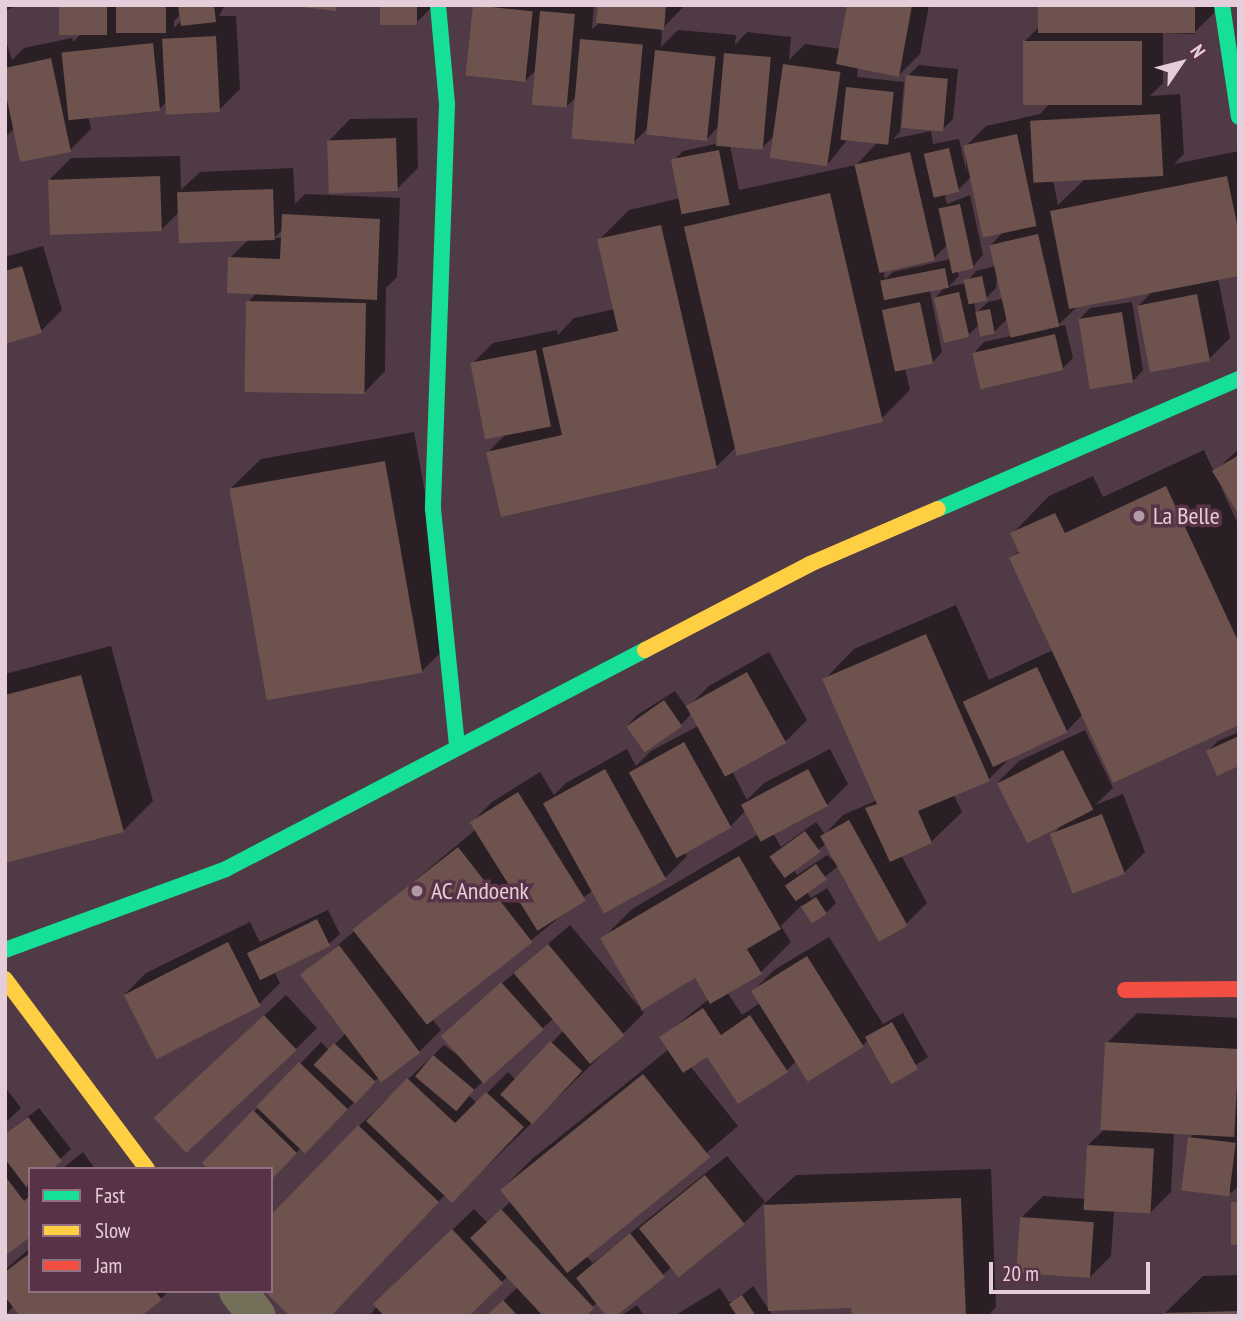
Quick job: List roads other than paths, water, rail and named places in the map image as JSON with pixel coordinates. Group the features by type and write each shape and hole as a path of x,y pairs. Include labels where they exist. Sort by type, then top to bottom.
{"street":[{"path":"438,5 447,104 433,509 457,745"},
{"path":"1222,5 1239,117"},
{"path":"5,950 226,869 457,745 810,564 1239,379"},
{"path":"5,979 146,1167"},
{"path":"1125,990 1239,989"},
{"path":"240,1293 257,1316"}],"place":[{"name":"La Belle","path":"1139,516"},
{"name":"AC Andoenk","path":"417,891"}]}
